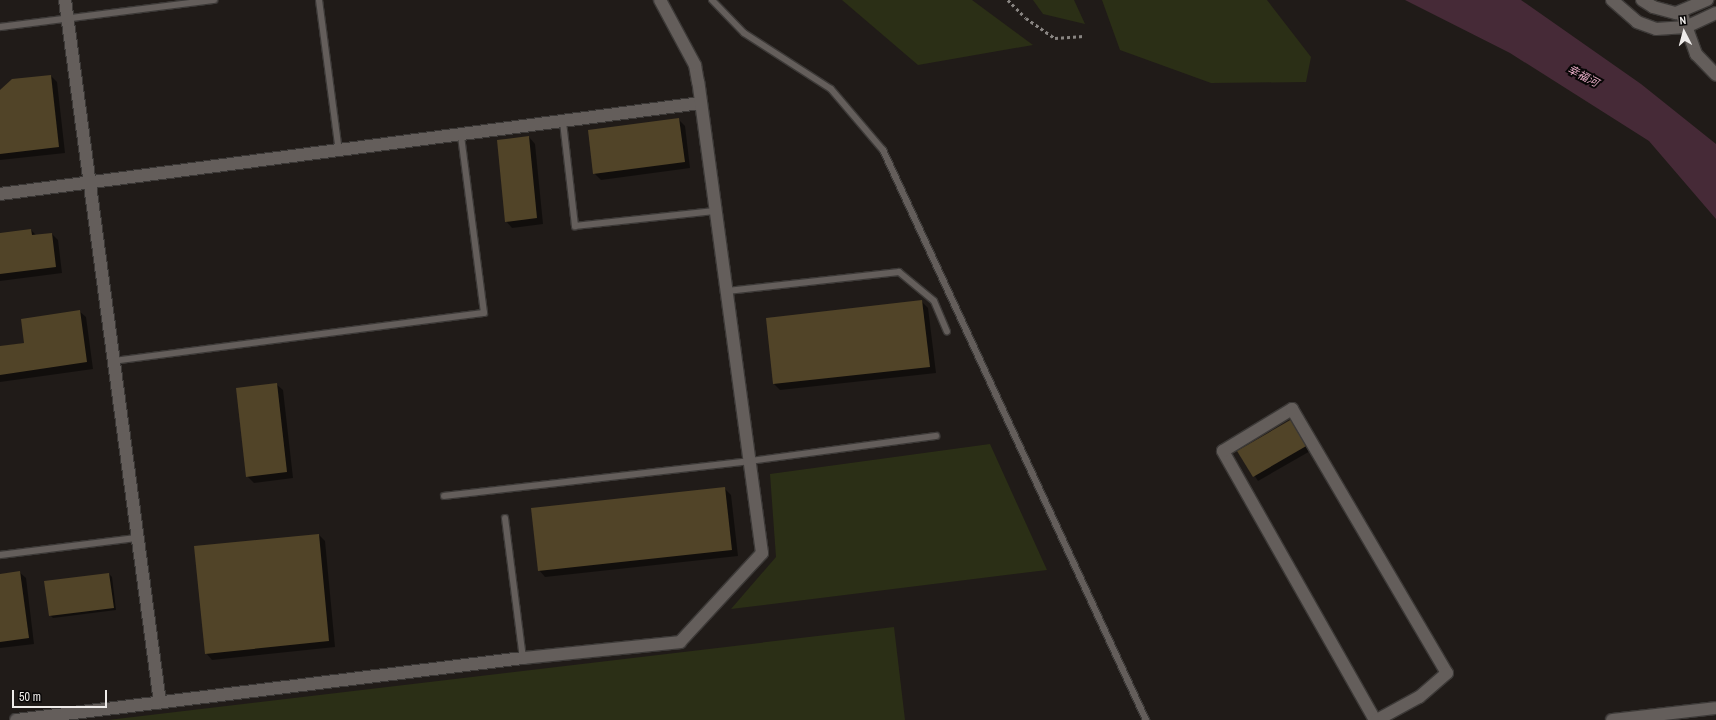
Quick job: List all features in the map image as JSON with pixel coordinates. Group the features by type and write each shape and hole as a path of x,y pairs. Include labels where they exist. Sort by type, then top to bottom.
{"street":[{"path":"65,0 160,702"},
{"path":"16,720 523,658 680,642 762,553 695,65 660,0"},
{"path":"1612,0 1637,22 1656,29 1686,27 1716,14"},
{"path":"1642,0 1653,7 1681,12 1707,0"},
{"path":"1681,12 1696,54 1716,75"},
{"path":"0,194 701,104"},
{"path":"1292,409 1447,673 1418,697 1376,720 1223,451 1292,409"},
{"path":"1612,720 1715,708"}],"lane":[{"path":"0,27 214,0"},
{"path":"319,0 338,151"},
{"path":"712,0 744,33 831,89 883,150 1146,720"},
{"path":"562,122 575,226 716,212"},
{"path":"113,360 484,313 461,135"},
{"path":"727,290 899,272 934,300 947,331"},
{"path":"444,496 750,461 936,436"},
{"path":"504,518 523,658"},
{"path":"0,555 137,538"}],"path":[{"path":"1008,0 1026,18 1055,38 1084,36"}],"green space":[{"path":"842,0 972,0 1033,45 918,65"},
{"path":"1033,0 1074,0 1085,24 1043,14"},
{"path":"1102,0 1267,0 1311,57 1306,82 1211,83 1120,50"},
{"path":"990,444 1047,570 731,609 776,557 770,474"},
{"path":"894,627 905,720 108,720"}],"water":[{"name":"幸福河","path":"1405,0 1521,0 1641,84 1716,144 1716,219 1649,141 1510,53"}],"building":[{"path":"51,75 59,147 0,154 0,90 12,79"},
{"path":"679,118 685,162 593,174 588,130"},
{"path":"529,136 537,218 505,222 497,140"},
{"path":"31,229 32,235 52,233 56,267 0,274 0,233"},
{"path":"922,300 930,367 773,384 766,318"},
{"path":"80,310 87,362 0,375 0,346 24,343 21,319"},
{"path":"277,383 287,472 246,477 236,388"},
{"path":"1292,419 1308,445 1253,477 1237,451"},
{"path":"725,487 732,550 538,571 531,508"},
{"path":"319,534 329,641 205,654 194,546"},
{"path":"20,571 29,638 0,642 0,574"},
{"path":"109,573 114,608 49,616 44,581"}]}
